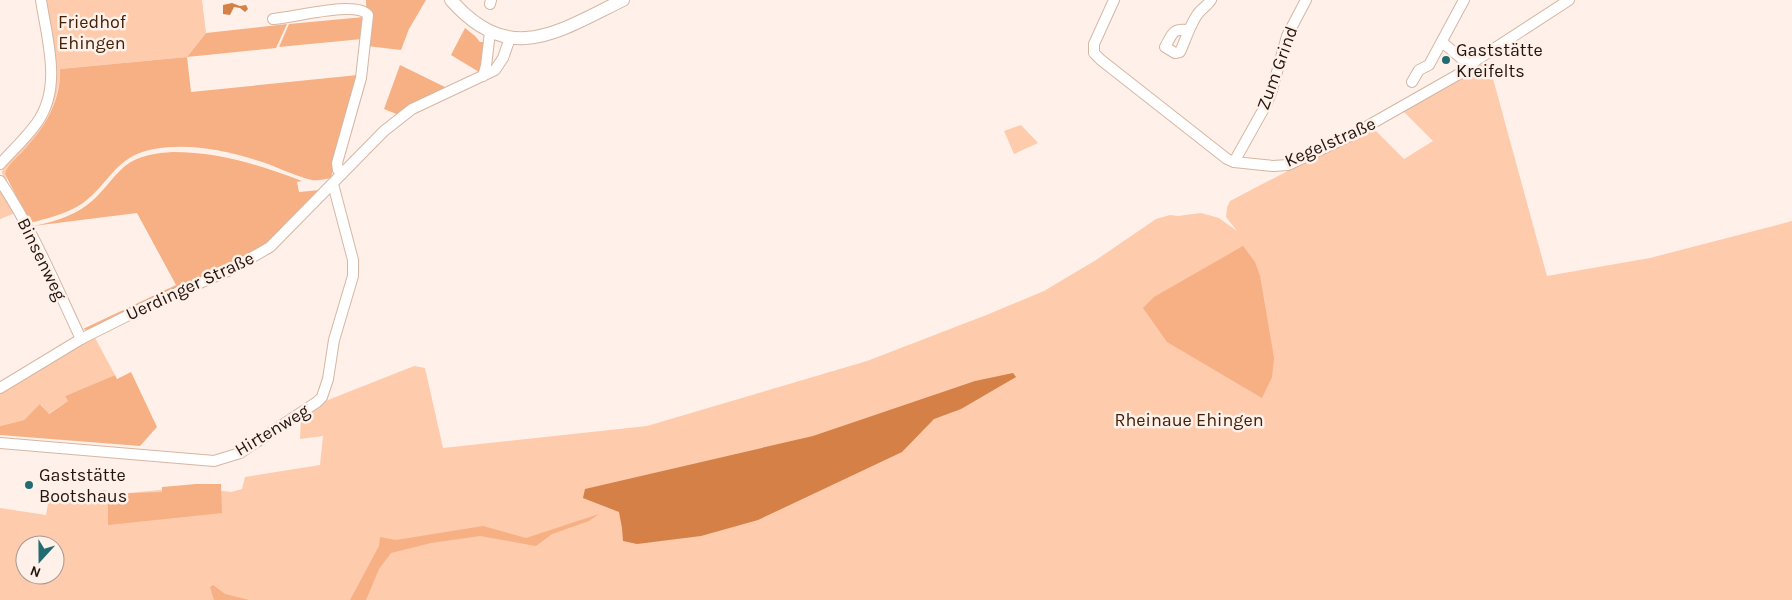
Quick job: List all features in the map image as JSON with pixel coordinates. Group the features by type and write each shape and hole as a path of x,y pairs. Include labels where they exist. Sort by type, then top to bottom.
{"main road":[{"path":"451,0 465,16 477,25 490,32 510,38 523,39 551,34 623,0"}],"street":[{"path":"2,157 37,123 46,106 52,86 41,0"},
{"name":"Kegelstraße","path":"1114,0 1094,44 1094,53 1100,60 1227,159 1234,162 1274,166 1288,165 1350,136 1459,74 1569,0"},
{"path":"1187,30 1198,13 1211,0"},
{"name":"Zum Grind","path":"1234,162 1267,103 1287,36 1306,0"},
{"path":"1412,82 1419,70 1429,64 1464,0"},
{"path":"273,19 292,17 313,10 356,8 365,11 368,16 360,78 338,163 338,170 342,174"},
{"path":"483,76 490,32"},
{"name":"Uerdinger Straße","path":"0,388 81,339 151,304 228,271 270,247 384,131 412,109 495,70 503,58 510,38"},
{"path":"1442,42 1469,66"},
{"name":"Binsenweg","path":"0,181 19,211 38,248 81,339"},
{"name":"Hirtenweg","path":"0,443 214,461 240,453 317,402 322,397 328,378 334,340 353,276 354,260 333,184"}],"green space":[{"name":"Friedhof Ehingen","path":"45,0 202,0 206,33 187,57 60,69 59,85 49,113 34,138 5,174 6,182 2,173 3,167 49,109"},
{"name":"Rheinaue Ehingen","path":"1489,64 1547,276 1650,258 1792,221 1792,600 0,600 0,508 46,515 50,492 68,497 85,498 100,491 110,491 118,494 192,487 231,492 242,489 245,477 320,465 323,436 300,439 301,416 323,402 414,366 425,368 443,448 647,426 867,361 989,314 1044,291 1096,260 1156,219 1170,215 1178,216 1201,213 1219,218 1237,231 1226,217 1230,201 1372,127 1404,159 1433,141 1403,111 1479,65"},
{"path":"1021,125 1038,143 1014,154 1004,131"},
{"path":"0,188 15,213 0,219"},
{"path":"94,336 115,375 65,396 68,401 48,414 41,404 24,420 0,426 0,393"}],"shaded area":[{"path":"366,0 426,0 409,29 401,50 367,46"},
{"path":"232,3 240,6 246,5 248,9 245,12 240,8 234,7 230,15 223,14 223,5"},
{"path":"364,17 362,39 279,47 289,24"},
{"path":"287,24 276,48 187,57 206,33"},
{"path":"465,28 480,42 483,42 485,53 479,72 451,55"},
{"path":"187,57 191,92 358,75 331,178 312,180 259,161 220,151 193,147 167,147 141,152 130,157 92,195 77,207 30,223 5,174 10,164 24,150 45,123 55,103 60,81 60,69"},
{"path":"400,65 447,88 399,115 384,109"},
{"path":"173,152 207,154 239,160 302,181 297,182 299,192 320,190 259,252 87,330 83,329 176,285 137,213 33,226 48,223 75,213 92,201 130,162 148,155"},
{"path":"1243,246 1255,262 1260,276 1274,358 1272,377 1262,398 1167,342 1143,308 1154,297"},
{"path":"131,372 157,427 140,446 0,435 0,426 24,420 40,404 49,414 68,401 65,396 115,375 117,379"},
{"path":"1013,373 1016,377 961,409 934,419 902,452 758,520 701,536 637,544 623,541 619,512 583,498 585,489 813,436 975,381"},
{"path":"221,484 222,513 108,525 108,494 162,492 162,487"},
{"path":"599,514 589,521 552,534 536,546 480,536 431,543 391,553 379,569 366,600 350,600 379,546 380,537 396,540 483,526 526,538"},
{"path":"213,585 225,594 249,600 214,600 210,587"}],"place":[{"name":"Gaststätte Kreifelts","path":"1446,60"},
{"name":"Gaststätte Bootshaus","path":"29,485"}]}
